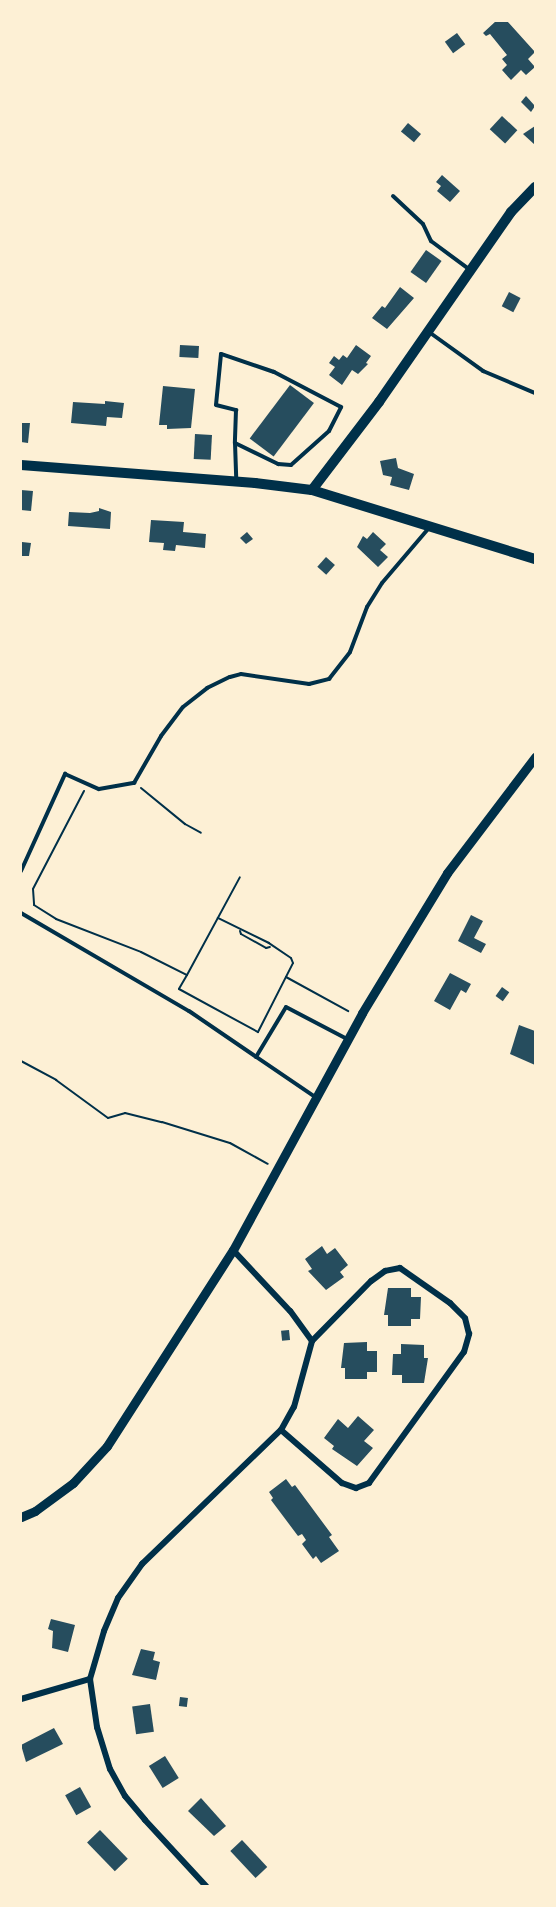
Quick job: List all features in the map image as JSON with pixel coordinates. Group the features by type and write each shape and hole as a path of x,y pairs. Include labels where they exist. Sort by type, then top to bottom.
{"main road":[{"path":"312,490 346,448 511,212 535,187"},
{"path":"21,465 312,490 535,559"}],"street":[{"path":"21,1517 35,1511 73,1483 107,1446 233,1250 348,1039 447,873 535,757"},
{"path":"233,1250 290,1311 312,1341"},
{"path":"206,1886 125,1796 110,1769 97,1727 90,1679 104,1631 118,1598 142,1564 281,1430 294,1407 312,1341 371,1281 385,1271 400,1268 450,1303 465,1318 468,1334 464,1352 369,1483 356,1488 342,1483 281,1430"},
{"path":"21,1699 90,1679"}],"lane":[{"path":"393,196 423,224 431,241 471,271"},
{"path":"429,332 483,371 535,393"},
{"path":"235,443 278,464 291,465 329,431 341,407 274,372 221,354 216,405 236,410 235,443 236,482"},
{"path":"21,871 66,774 99,789 134,783 172,719 196,696 218,682 241,674 293,684 309,684 329,679 350,652 367,607 382,583 430,526"},
{"path":"21,913 129,974 317,1098"},
{"path":"256,1056 286,1007 348,1039"}],"path":[{"path":"88,783 33,889 34,905 56,920 141,952 187,975"},
{"path":"134,783 185,824 201,833"},
{"path":"218,918 240,931 244,930 269,943 270,946 291,958 293,963 258,1032 179,989 240,877"},
{"path":"286,977 348,1011"},
{"path":"21,1061 56,1080 108,1118 125,1113 162,1122 230,1143 279,1169"}],"building":[{"path":"496,21 507,21 535,52 528,59 535,67 526,75 521,70 511,80 502,70 507,65 502,59 507,55 490,34 486,36 483,33"},
{"path":"457,33 465,44 453,53 445,42"},
{"path":"526,96 535,106 531,112 521,102"},
{"path":"502,116 517,130 505,143 490,129"},
{"path":"408,123 421,134 414,142 401,131"},
{"path":"535,126 535,145 523,134"},
{"path":"442,175 460,191 450,202 437,191 441,186 436,182"},
{"path":"426,250 442,261 426,283 411,272"},
{"path":"400,287 414,298 387,329 372,318 382,306 385,308"},
{"path":"509,292 521,298 513,312 502,306"},
{"path":"180,345 199,346 198,358 179,357"},
{"path":"356,345 371,356 366,363 368,364 358,374 352,370 342,385 329,375 335,367 329,363 334,356 339,360 343,355 347,358"},
{"path":"290,385 314,403 274,457 250,439"},
{"path":"163,386 195,389 191,428 167,429 167,425 159,425"},
{"path":"105,401 124,403 122,418 107,417 106,426 71,423 73,402 105,404"},
{"path":"21,423 30,423 28,443 21,442"},
{"path":"195,434 212,435 211,460 194,459"},
{"path":"396,458 398,468 414,474 409,490 390,485 392,477 383,475 380,461"},
{"path":"21,490 33,491 31,511 21,510"},
{"path":"99,508 111,512 110,529 68,526 69,512 90,513 99,511"},
{"path":"151,520 184,522 183,532 206,534 205,548 176,545 175,551 163,550 164,543 149,542"},
{"path":"247,532 253,539 246,544 240,538"},
{"path":"373,532 386,544 380,550 388,557 378,567 357,547 363,536 367,539"},
{"path":"22,542 31,543 29,556 21,556"},
{"path":"326,557 335,565 326,575 317,567"},
{"path":"471,915 483,921 474,938 486,944 481,953 458,941"},
{"path":"450,973 471,984 466,993 461,990 450,1010 434,1001"},
{"path":"502,987 509,992 503,1001 496,996"},
{"path":"519,1025 535,1031 535,1065 510,1054"},
{"path":"322,1246 327,1254 335,1248 348,1265 340,1272 344,1277 326,1290 308,1271 312,1269 305,1259"},
{"path":"388,1288 411,1288 411,1297 421,1297 420,1319 411,1319 411,1326 388,1326 388,1315 384,1315"},
{"path":"289,1330 290,1340 282,1341 281,1331"},
{"path":"367,1342 367,1351 377,1351 377,1372 367,1372 367,1379 345,1379 345,1368 341,1368 344,1343"},
{"path":"401,1344 424,1345 424,1358 428,1358 424,1383 402,1383 402,1375 392,1375 393,1354 401,1354"},
{"path":"358,1416 374,1430 364,1441 373,1448 357,1466 332,1449 334,1446 324,1438 338,1419 348,1428"},
{"path":"286,1479 292,1487 295,1485 332,1535 329,1537 339,1551 321,1563 316,1556 313,1559 302,1544 306,1540 302,1534 298,1536 271,1500 273,1498 269,1492"},
{"path":"51,1619 75,1625 68,1652 52,1648 53,1631 48,1629"},
{"path":"141,1649 155,1652 153,1660 160,1662 156,1680 132,1675"},
{"path":"180,1697 188,1698 187,1707 179,1706"},
{"path":"150,1704 154,1732 136,1734 132,1707"},
{"path":"54,1728 63,1744 26,1762 21,1745"},
{"path":"165,1756 179,1778 163,1788 149,1766"},
{"path":"80,1787 91,1807 76,1815 65,1795"},
{"path":"201,1798 226,1826 214,1836 188,1811"},
{"path":"100,1830 128,1859 115,1871 87,1843"},
{"path":"242,1840 267,1867 256,1878 230,1851"}]}
